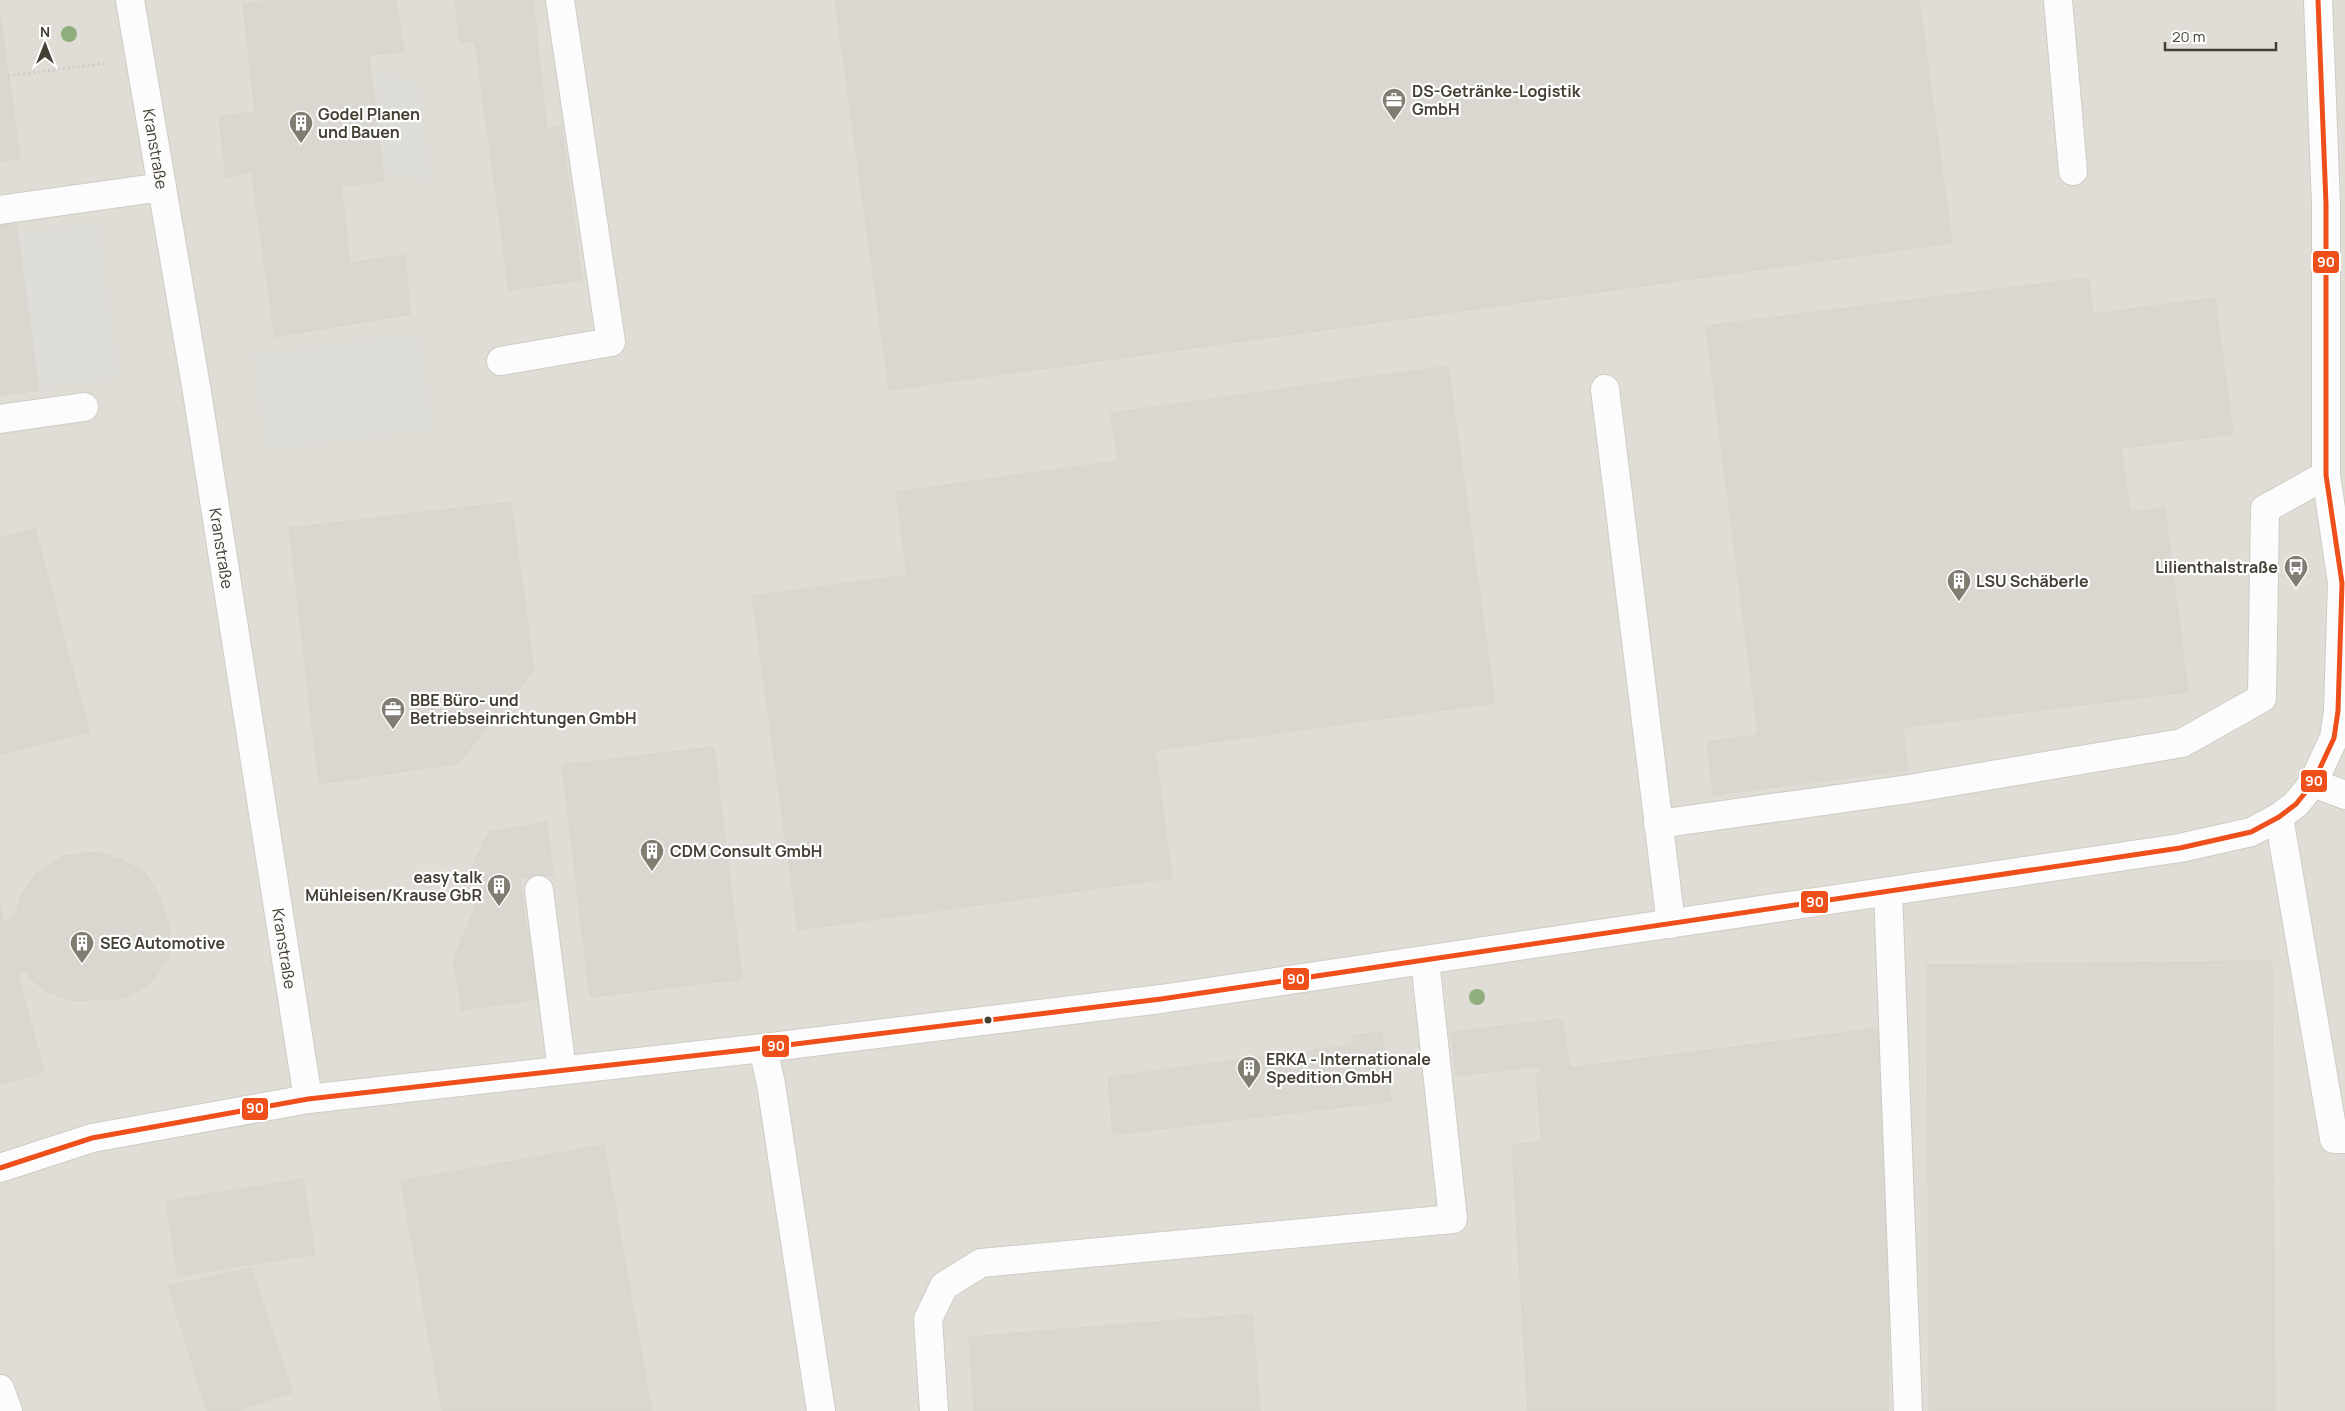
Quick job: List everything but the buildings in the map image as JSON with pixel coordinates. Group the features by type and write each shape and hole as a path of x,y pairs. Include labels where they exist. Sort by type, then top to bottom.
{"street":[{"name":"Kranstraße","path":"130,0 197,392 308,1099"},
{"path":"501,362 611,342 560,0"},
{"path":"2058,0 2073,171"},
{"path":"0,1168 92,1138 308,1099 764,1048 1161,999 1888,892 2224,840 2250,832 2279,817 2296,804 2313,783 2334,738 2338,710 2342,640 2342,583 2326,475 2326,204 2318,0"},
{"path":"0,210 162,187"},
{"path":"1606,389 1671,924"},
{"path":"0,419 84,408"},
{"path":"1658,824 1909,789 2182,743 2262,698 2265,509 2326,475"},
{"path":"2313,783 2345,794"},
{"path":"2279,817 2334,1138 2345,1139"},
{"path":"539,890 562,1070"},
{"path":"1888,892 1908,1411"},
{"path":"934,1411 928,1319 944,1286 981,1263 1453,1219 1425,960"},
{"path":"764,1048 821,1411"},
{"path":"0,1389 8,1411"}],"path":[{"path":"8,76 140,59"}],"shaded area":[{"path":"0,0 2345,0 2345,1411 0,1411"},
{"path":"376,71 420,82 432,183 386,173"},
{"path":"99,222 120,379 39,390 18,232"},
{"path":"420,332 434,430 265,452 251,354"}],"transit line":[{"name":"90","path":"0,1168 92,1138 308,1099 763,1048 1161,999 2180,848 2251,832 2279,817 2296,804 2313,783 2334,738 2338,711 2342,583 2326,475 2326,204 2318,0"}],"place":[{"name":"DS-Getränke-Logistik GmbH","path":"1394,121"},
{"name":"Godel Planen und Bauen","path":"301,144"},
{"name":"Lilienthalstraße","path":"2296,588"},
{"name":"LSU Schäberle","path":"1959,602"},
{"name":"BBE Büro- und Betriebseinrichtungen GmbH","path":"393,730"},
{"name":"CDM Consult GmbH","path":"652,872"},
{"name":"easy talk Mühleisen/Krause GbR","path":"499,907"},
{"name":"SEG Automotive","path":"82,964"},
{"name":"ERKA - Internationale Spedition GmbH","path":"1249,1089"}]}
